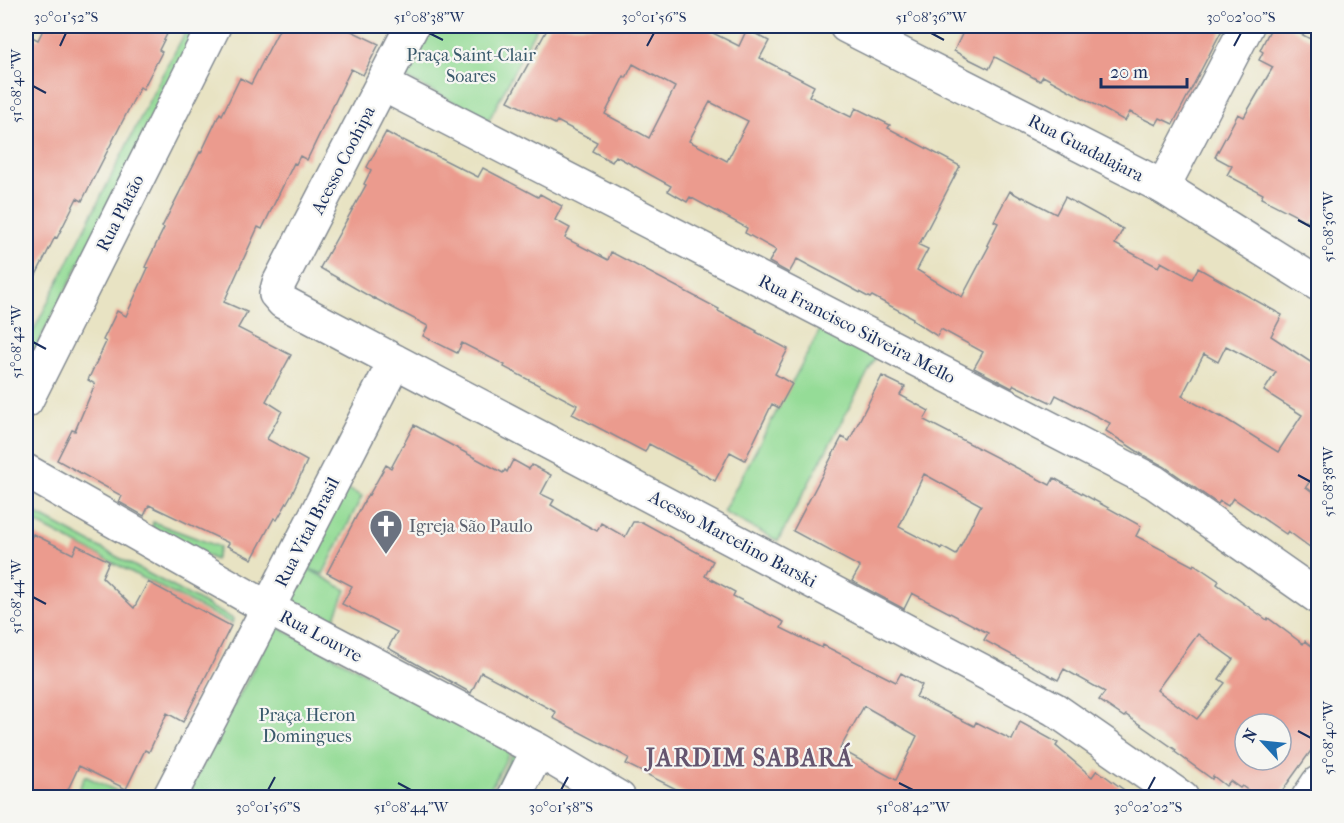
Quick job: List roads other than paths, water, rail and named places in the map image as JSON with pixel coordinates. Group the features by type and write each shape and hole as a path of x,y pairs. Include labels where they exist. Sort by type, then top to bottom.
{"street":[{"name":"Rua Platão","path":"26,401 213,26"},
{"name":"Acesso Coohipa","path":"276,294 279,283 412,26"},
{"name":"Rua Guadalajara","path":"846,26 1163,187 1318,284"},
{"path":"1163,187 1247,26"},
{"name":"Rua Francisco Silveira Mello","path":"382,84 1154,482 1318,597"},
{"name":"Acesso Marcelino Barski","path":"276,294 283,302 1054,709 1182,798"},
{"name":"Rua Vital Brasil","path":"169,798 395,361"},
{"name":"Rua Louvre","path":"26,471 268,608 538,750 619,798"},
{"path":"514,798 538,750"},
{"path":"1308,798 1318,783"}],"place":[{"name":"Igreja São Paulo","path":"386,555"}],"district":[{"name":"JARDIM SABARÁ","path":"750,758"}],"park label":[{"name":"Praça Saint-Clair Soares","path":"471,65"},
{"name":"Praça Heron Domingues","path":"307,725"}]}
